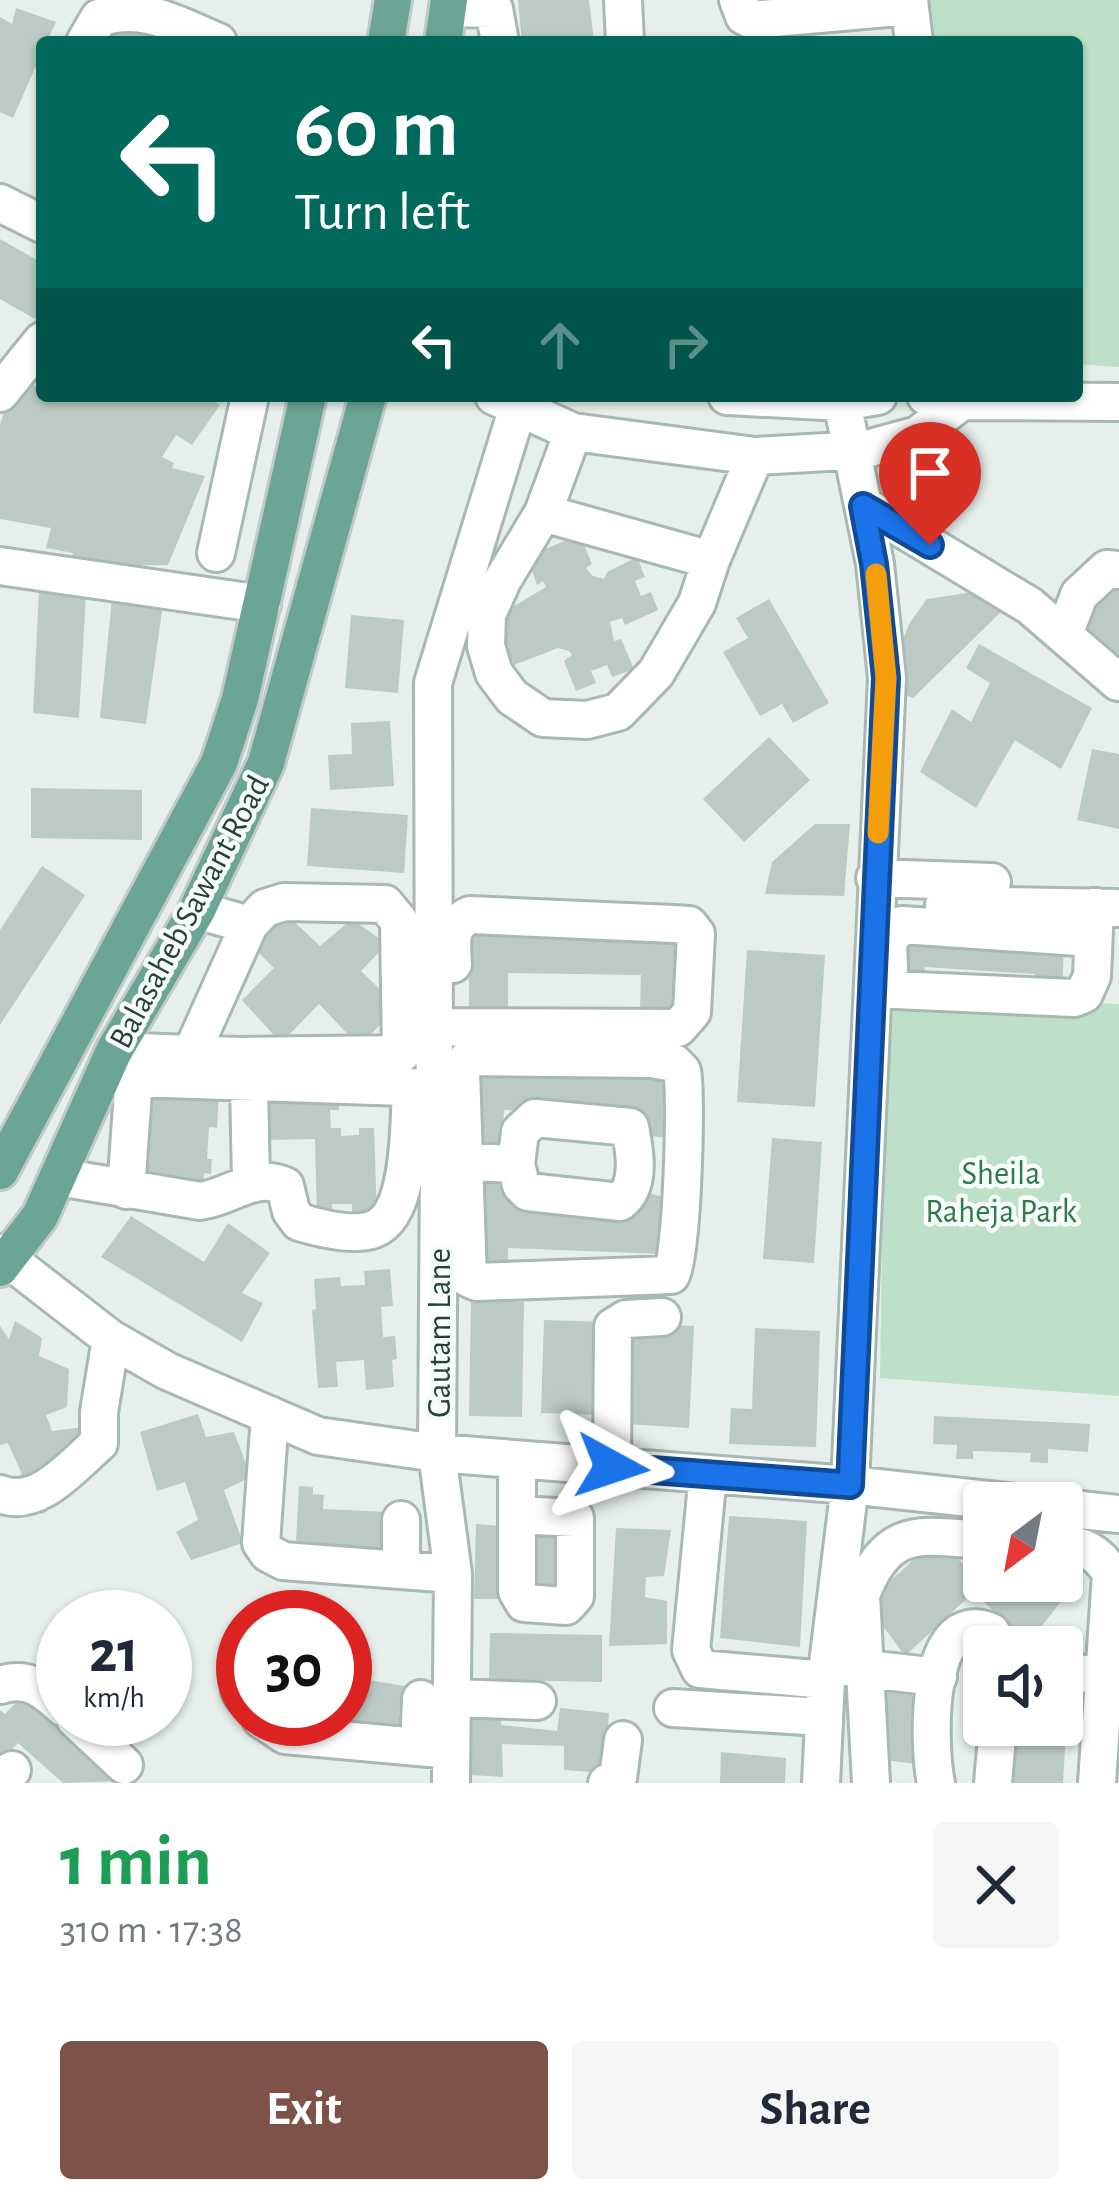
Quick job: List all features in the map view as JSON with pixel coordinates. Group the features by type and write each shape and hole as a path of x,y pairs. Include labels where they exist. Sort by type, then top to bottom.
{"main road":[{"path":"387,36 393,0"},
{"name":"Balasaheb Sawant Road","path":"0,1171 219,763 240,699 307,402"},
{"name":"Balasaheb Sawant Road","path":"3,1261 40,1216 197,910 266,763 366,402"}],"street":[{"path":"623,0 625,36"},
{"path":"739,0 744,16 752,20 852,5 911,16"},
{"path":"88,36 99,17 124,9 203,36"},
{"path":"446,17 496,17"},
{"path":"0,203 36,221"},
{"path":"0,393 36,348"},
{"path":"1083,401 1119,402"},
{"path":"216,553 218,506 248,402"},
{"path":"506,402 573,432 755,457 852,450 918,435 947,402"},
{"name":"Gautam Lane","path":"443,1766 437,1699 453,1574 437,1453 451,1162 429,1056 433,683 506,402"},
{"path":"860,402 852,450 874,564 886,678 875,891 881,989"},
{"path":"573,432 543,513 487,615 486,646 494,673 512,697 543,718 587,720 618,712 656,673 697,603 755,457"},
{"path":"863,506 1067,628 1119,670"},
{"path":"543,513 711,560"},
{"path":"0,566 41,564 262,604"},
{"path":"1067,628 1079,595 1107,569 1119,570"},
{"path":"1067,628 1118,682"},
{"path":"875,891 1107,910"},
{"path":"191,1054 249,925 265,908 284,902 385,904 399,921 429,1056"},
{"path":"197,910 249,925"},
{"path":"881,989 1074,998 1084,994 1092,976 1107,910"},
{"path":"872,1783 839,1671 881,989 888,940 902,925 1107,910"},
{"path":"59,1177 200,1201 215,1199 251,1181 280,1182 299,1222 361,1232 377,1228 395,1206 405,1173 429,1056 452,934 460,920 470,915 695,928 692,1012 678,1028 429,1056 249,1084 117,1069"},
{"path":"117,1069 191,1054 429,1056"},
{"path":"469,1057 674,1063 684,1077 680,1174 679,1238 671,1275 477,1282 468,1278 451,1162 461,1071 469,1057"},
{"path":"117,1069 126,1190"},
{"path":"249,1084 251,1181"},
{"path":"536,1118 630,1127 632,1190 620,1202 539,1196 521,1185 516,1164 520,1132 536,1118"},
{"path":"451,1162 516,1164"},
{"path":"634,1170 680,1174"},
{"path":"3,1261 111,1339 167,1371 318,1436 437,1453 963,1497"},
{"path":"612,1467 614,1328 626,1319 662,1317"},
{"path":"0,1494 13,1499 43,1491 99,1443 111,1339"},
{"path":"270,1414 261,1544 268,1553 283,1561 453,1574"},
{"path":"517,1460 518,1515"},
{"path":"708,1474 691,1650 700,1669 938,1677"},
{"path":"1083,1510 1119,1514"},
{"path":"401,1520 401,1570"},
{"path":"821,1783 823,1717 862,1595 878,1561 911,1535 963,1538"},
{"path":"1083,1547 1112,1574 1113,1675 1097,1783"},
{"path":"881,1783 935,1780 932,1734 943,1648 955,1633 963,1632"},
{"path":"1083,1674 1113,1675"},
{"path":"0,1685 24,1681 36,1685"},
{"path":"437,1699 537,1701"},
{"path":"674,1708 823,1717"},
{"path":"607,1783 618,1778 623,1740"},
{"path":"104,1746 124,1765"},
{"path":"338,1746 443,1766"},
{"path":"993,1783 996,1746"}],"green space":[{"path":"927,0 1119,0 1119,367 1083,364 1083,36 931,36"},
{"name":"Sheila Raheja Park","path":"886,994 1119,1004 1119,1396 880,1378"}],"building":[{"path":"518,0 589,0 593,36 521,36"},
{"path":"16,8 56,22 50,36 36,36 36,66 13,118 0,112 0,17 12,24"},
{"path":"149,25 153,36 99,36"},
{"path":"0,239 36,260 36,317 0,299"},
{"path":"14,379 36,386 36,402 220,405 192,445 176,435 162,457 174,463 172,468 205,476 168,565 69,566 73,553 46,548 51,528 0,519 0,425"},
{"path":"580,535 592,564 586,568 593,576 604,579 607,572 637,557 645,577 635,581 641,596 651,592 658,610 625,625 622,618 610,622 614,641 621,639 634,669 612,677 607,665 591,671 596,683 576,691 564,661 572,655 569,651 558,648 514,665 496,617 546,587 543,581 537,585 527,556"},
{"path":"1099,580 1119,591 1119,657 1078,634"},
{"path":"39,591 86,594 79,718 33,713"},
{"path":"973,592 1008,605 913,698 896,691 897,655 909,624 927,599"},
{"path":"112,599 163,605 146,724 100,718"},
{"path":"769,599 829,703 793,723 782,704 760,716 723,652 748,638 736,618"},
{"path":"351,615 404,620 398,693 345,688"},
{"path":"979,644 1092,708 1061,769 1015,740 976,808 920,772 952,709 971,722 990,683 966,668"},
{"path":"390,721 394,786 330,790 328,755 352,754 351,723"},
{"path":"769,737 810,780 744,842 703,799"},
{"path":"1092,749 1119,754 1119,829 1077,820"},
{"path":"31,788 142,790 142,840 31,838"},
{"path":"311,808 408,815 404,873 307,866"},
{"path":"815,824 850,824 844,896 765,894 772,862"},
{"path":"42,866 85,895 0,1025 0,930"},
{"path":"282,910 320,946 352,919 387,944 361,971 398,1007 359,1046 319,1004 281,1043 242,1000 274,968 248,942"},
{"path":"906,928 1064,945 1062,991 1034,989 1035,974 925,967 923,981 894,979"},
{"path":"469,929 680,932 680,1009 640,1009 641,975 508,973 508,1010 469,1010"},
{"path":"747,950 825,955 815,1107 737,1102"},
{"path":"471,1070 675,1078 673,1139 644,1135 642,1115 504,1110 502,1147 468,1145"},
{"path":"339,1087 339,1110 330,1110 331,1128 341,1128 341,1136 374,1128 377,1219 352,1219 352,1204 332,1204 332,1220 317,1220 315,1139 268,1140 267,1088"},
{"path":"219,1090 217,1128 209,1127 211,1174 204,1173 203,1193 186,1193 187,1177 159,1176 140,1191 143,1134 149,1134 149,1124 136,1124 141,1093 207,1098"},
{"path":"772,1138 822,1142 814,1263 763,1259"},
{"path":"476,1181 518,1182 518,1204 644,1207 645,1192 663,1197 663,1254 508,1248 508,1273 474,1272"},
{"path":"131,1216 204,1262 228,1223 270,1253 242,1293 263,1303 242,1342 101,1257"},
{"path":"390,1269 393,1306 381,1307 383,1337 395,1336 394,1387 366,1390 364,1360 336,1362 338,1387 318,1388 314,1279 340,1277 341,1286 365,1285 364,1271"},
{"path":"471,1301 524,1302 522,1417 469,1416"},
{"path":"544,1320 602,1322 598,1415 541,1413"},
{"path":"15,1321 42,1338 39,1356 69,1369 67,1407 46,1415 52,1431 83,1427 99,1467 43,1514 11,1485 22,1474 8,1443 0,1445 0,1326 9,1339"},
{"path":"631,1323 694,1326 689,1428 626,1424"},
{"path":"755,1328 820,1331 816,1447 729,1444 731,1408 752,1409"},
{"path":"198,1414 206,1437 234,1432 251,1477 224,1490 243,1543 191,1560 176,1532 198,1520 185,1482 157,1491 140,1432"},
{"path":"934,1416 1090,1424 1088,1452 1048,1449 1048,1463 1030,1462 1031,1453 973,1451 973,1459 956,1459 957,1445 933,1444"},
{"path":"299,1486 313,1487 313,1494 324,1495 323,1509 388,1512 385,1561 295,1560"},
{"path":"729,1516 807,1521 800,1647 720,1638"},
{"path":"476,1524 512,1527 513,1599 474,1599"},
{"path":"523,1525 568,1526 568,1591 523,1589"},
{"path":"616,1528 671,1530 664,1576 646,1577 645,1597 667,1601 667,1644 609,1646"},
{"path":"934,1541 963,1563 963,1602 905,1656 866,1603"},
{"path":"984,1602 1061,1602 1042,1626 1008,1626"},
{"path":"490,1633 602,1635 602,1682 489,1680"},
{"path":"873,1676 930,1682 924,1765 877,1759"},
{"path":"372,1681 410,1687 409,1705 400,1704 399,1716 408,1716 407,1740 372,1735"},
{"path":"27,1692 36,1700 36,1746 85,1746 123,1781 63,1783 18,1743 0,1762 0,1710 5,1714"},
{"path":"470,1704 502,1708 501,1725 557,1731 560,1708 609,1713 604,1773 564,1770 564,1746 502,1744 503,1777 471,1775"},
{"path":"1001,1746 1065,1746 1063,1783 998,1783"},
{"path":"721,1752 786,1758 785,1783 720,1783"}],"slow traffic":[{"path":"876,574 886,678 878,833"}],"route":[{"path":"612,1467 850,1485 886,678 863,506 930,545"}]}
